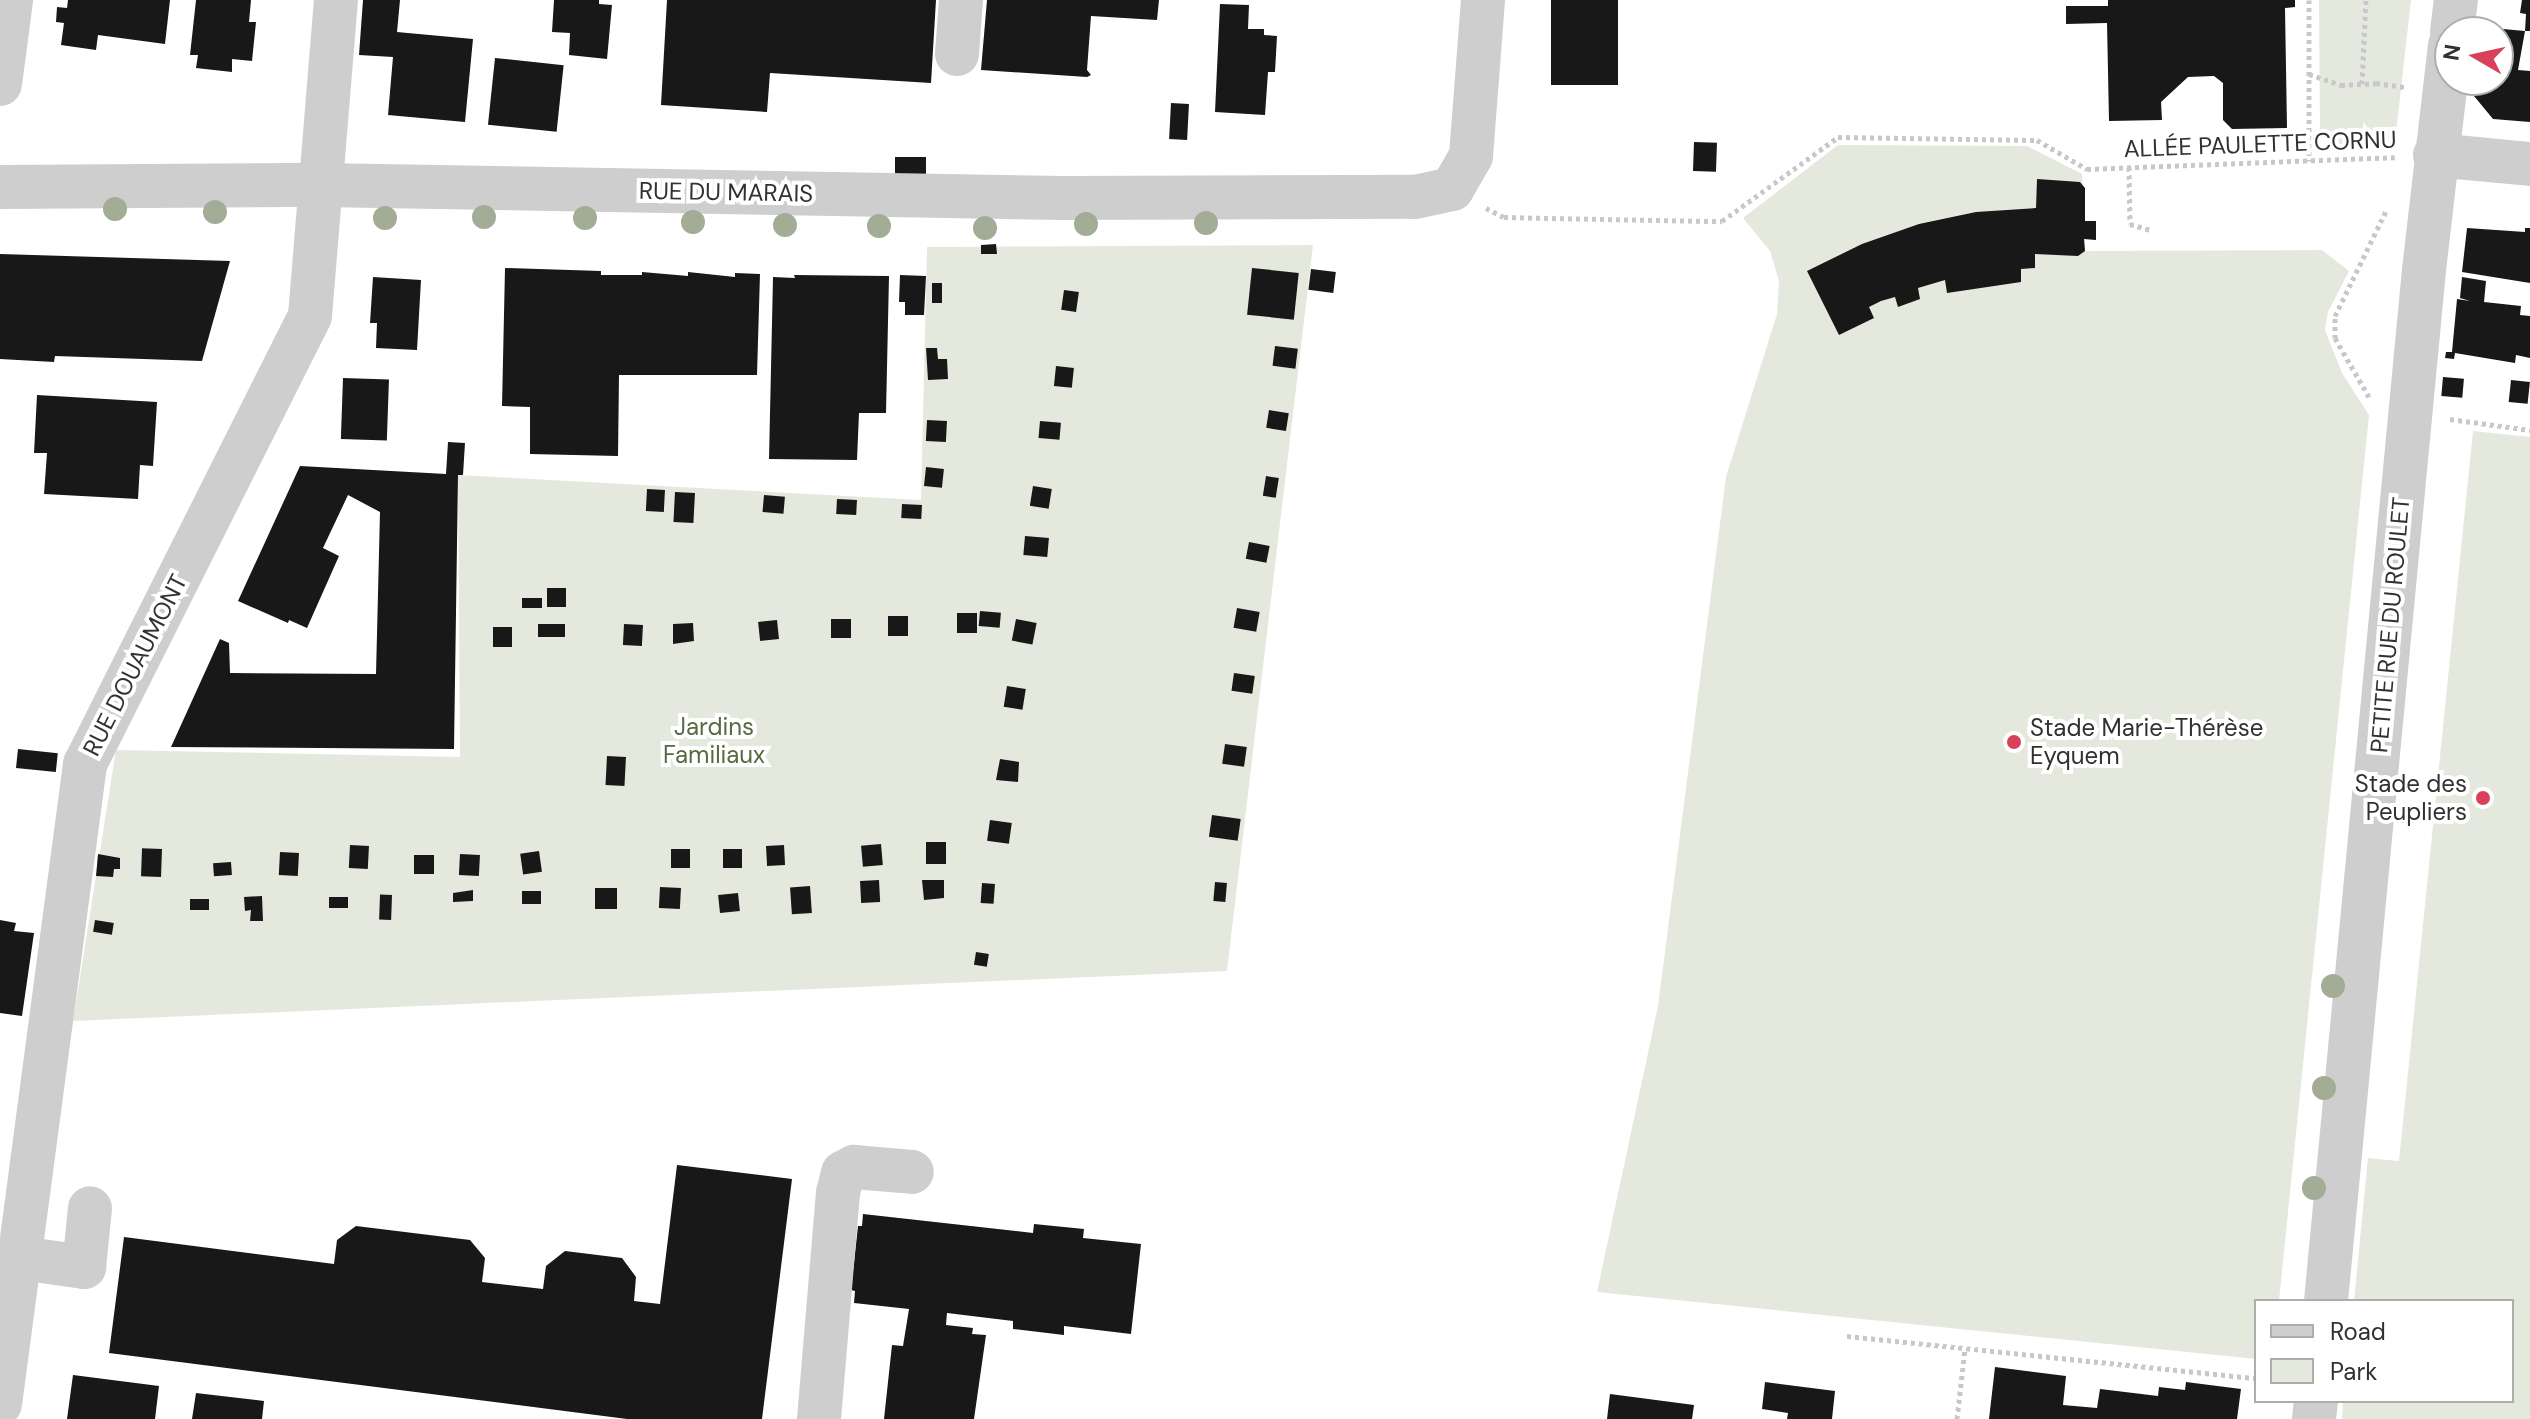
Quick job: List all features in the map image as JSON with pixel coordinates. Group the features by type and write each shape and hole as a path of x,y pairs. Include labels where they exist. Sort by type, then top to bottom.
{"street":[{"path":"0,84 11,0"},
{"name":"RUE DOUAUMONT","path":"2,1392 85,764 310,316 336,0"},
{"path":"957,54 961,0"},
{"path":"1452,189 1471,156 1483,0"},
{"name":"PETITE RUE DU ROULET","path":"2326,1299 2443,96"},
{"path":"2435,155 2530,164"},
{"name":"RUE DU MARAIS","path":"0,187 321,185 1063,198 1415,197 1452,189"},
{"path":"819,1419 838,1193 843,1173 854,1167 912,1172"},
{"path":"20,1258 84,1267 90,1208"}],"path":[{"path":"2309,0 2309,161"},
{"path":"2362,84 2366,0"},
{"path":"2309,74 2341,85 2412,88"},
{"name":"ALLÉE PAULETTE CORNU","path":"1452,189 1504,217 1722,221 1838,137 2037,140 2087,169 2435,155"},
{"path":"2129,167 2130,224 2151,230"},
{"path":"1847,1336 2254,1378"},
{"path":"1957,1419 1965,1349"}],"green space":[{"path":"2319,0 2411,0 2395,142 2340,146 2320,129"},
{"name":"Stade Marie-Thérèse Eyquem","path":"1838,145 2027,146 2082,174 2085,221 2096,221 2096,240 2085,239 2085,251 2322,250 2349,271 2328,312 2325,330 2342,373 2369,415 2279,1299 2254,1299 2254,1359 1597,1292 1658,1006 1726,477 1777,314 1779,281 1770,251 1743,218"},
{"name":"Jardins Familiaux","path":"1313,245 1227,971 73,1021 116,750 460,757 458,475 921,500 927,247"},
{"name":"Stade des Peupliers","path":"2473,431 2530,437 2530,1419 2342,1419 2343,1403 2514,1403 2514,1299 2354,1299 2368,1158 2399,1161"}],"building":[{"path":"68,0 170,0 165,44 98,35 96,50 61,45 64,23 56,22 57,7 67,8"},
{"path":"196,0 251,0 249,22 256,22 252,61 232,59 232,72 196,68 198,55 190,55"},
{"path":"363,0 400,0 397,32 473,39 465,122 388,115 393,57 359,55"},
{"path":"554,0 599,0 599,4 612,5 607,59 569,55 570,33 552,32"},
{"path":"667,0 936,0 931,83 770,73 767,112 661,105"},
{"path":"987,0 1159,0 1157,20 1091,16 1087,70 1091,75 1087,77 981,70"},
{"path":"1551,0 1618,0 1618,85 1551,85"},
{"path":"2108,0 2295,0 2295,7 2285,8 2287,128 2232,129 2223,120 2223,83 2214,76 2188,77 2161,102 2162,120 2109,121 2107,23 2066,24 2066,6 2108,6"},
{"path":"2522,0 2530,0 2530,31 2525,31 2526,14 2520,13"},
{"path":"1220,4 1249,5 1248,29 1264,29 1264,35 1277,36 1275,72 1268,72 1265,115 1215,112"},
{"path":"2514,30 2525,31 2518,70 2530,71 2530,122 2493,119 2474,96 2514,96"},
{"path":"495,58 564,65 557,132 488,125"},
{"path":"1171,103 1189,104 1187,140 1169,139"},
{"path":"1694,142 1717,143 1716,172 1693,171"},
{"path":"895,157 926,157 926,174 895,174"},
{"path":"2037,179 2080,182 2085,188 2085,221 2096,221 2096,240 2084,239 2085,251 2078,256 2035,254 2035,268 2021,269 2021,282 1947,293 1945,280 1918,288 1920,299 1898,307 1895,297 1881,301 1869,307 1874,318 1839,335 1807,271 1862,244 1919,224 1976,212 2036,208"},
{"path":"2467,228 2525,232 2525,228 2530,228 2530,283 2462,272"},
{"path":"996,244 997,254 981,254 981,245"},
{"path":"0,254 230,261 202,361 55,356 54,362 0,359"},
{"path":"505,268 601,271 601,275 642,275 642,272 688,276 688,272 735,277 735,273 760,274 757,375 619,375 618,456 530,454 530,407 502,406"},
{"path":"1252,268 1299,273 1294,320 1247,315"},
{"path":"1311,269 1336,272 1333,293 1308,290"},
{"path":"794,275 889,276 886,413 859,413 857,460 769,459 773,277 795,278"},
{"path":"900,275 926,276 924,315 905,315 905,302 899,302"},
{"path":"373,277 421,280 417,350 376,348 377,323 370,323"},
{"path":"2462,277 2486,281 2484,302 2521,306 2520,315 2530,316 2530,358 2516,355 2515,363 2455,353 2454,359 2445,358 2446,352 2452,352 2457,299 2470,301 2460,298"},
{"path":"932,283 942,283 942,303 932,303"},
{"path":"1064,290 1079,292 1076,312 1061,310"},
{"path":"1275,346 1298,349 1295,369 1273,366"},
{"path":"926,348 937,348 938,359 947,359 948,379 928,380"},
{"path":"1056,366 1074,368 1072,388 1054,386"},
{"path":"2443,377 2464,379 2462,398 2441,396"},
{"path":"343,378 389,380 387,441 341,439"},
{"path":"2511,380 2530,382 2528,404 2509,402"},
{"path":"37,395 157,402 153,466 140,465 138,499 44,494 47,453 34,453"},
{"path":"1269,410 1289,413 1286,431 1266,428"},
{"path":"927,420 947,421 946,442 926,441"},
{"path":"1040,421 1061,423 1059,440 1039,438"},
{"path":"448,442 465,443 463,475 458,475 454,749 171,747 220,639 229,643 230,673 376,674 380,512 348,495 323,548 339,556 307,628 238,601 300,466 446,474"},
{"path":"926,467 944,469 942,488 924,486"},
{"path":"1266,476 1279,478 1276,498 1263,496"},
{"path":"1033,486 1052,489 1049,509 1030,506"},
{"path":"647,489 665,490 664,512 646,511"},
{"path":"675,492 695,493 693,523 673,522"},
{"path":"764,495 785,497 783,514 763,512"},
{"path":"837,499 857,500 856,515 836,514"},
{"path":"902,504 922,505 921,519 901,518"},
{"path":"1025,536 1049,538 1047,557 1023,555"},
{"path":"1249,542 1270,546 1266,563 1246,559"},
{"path":"547,588 566,588 566,607 547,607"},
{"path":"522,598 542,598 542,608 522,608"},
{"path":"1237,608 1260,612 1256,632 1234,628"},
{"path":"980,611 1001,613 1000,628 979,626"},
{"path":"957,613 977,613 977,633 957,633"},
{"path":"888,616 908,616 908,636 888,636"},
{"path":"831,619 851,619 851,638 831,638"},
{"path":"1016,619 1037,623 1032,645 1012,641"},
{"path":"777,620 779,639 760,641 758,622"},
{"path":"693,623 694,641 673,644 673,624"},
{"path":"538,624 565,624 565,637 538,637"},
{"path":"624,624 643,625 642,646 623,645"},
{"path":"493,627 512,627 512,647 493,647"},
{"path":"1234,673 1255,676 1252,694 1231,691"},
{"path":"1007,686 1026,689 1022,710 1004,707"},
{"path":"1225,744 1247,747 1244,767 1222,764"},
{"path":"18,749 58,753 56,772 16,768"},
{"path":"607,756 626,757 624,786 605,785"},
{"path":"1000,759 1019,762 1018,782 996,780"},
{"path":"1212,815 1241,819 1238,841 1209,837"},
{"path":"990,820 1012,823 1009,844 987,841"},
{"path":"926,842 946,842 946,864 926,864"},
{"path":"881,844 883,865 863,867 861,846"},
{"path":"350,845 369,846 368,869 349,868"},
{"path":"784,845 785,865 767,866 766,846"},
{"path":"142,848 162,849 161,877 141,876"},
{"path":"671,849 690,849 690,868 671,868"},
{"path":"723,849 742,849 742,868 723,868"},
{"path":"539,851 542,872 523,874 520,854"},
{"path":"280,852 299,853 298,876 279,875"},
{"path":"98,854 120,858 120,869 114,869 113,877 96,876"},
{"path":"460,854 480,855 479,876 459,875"},
{"path":"414,855 434,855 434,874 414,874"},
{"path":"231,862 232,875 214,876 213,863"},
{"path":"879,880 880,902 861,903 860,881"},
{"path":"922,880 944,880 944,898 924,900"},
{"path":"1215,882 1227,883 1225,902 1213,901"},
{"path":"982,883 995,884 994,904 981,903"},
{"path":"810,886 812,913 792,914 790,887"},
{"path":"660,887 681,888 680,909 659,908"},
{"path":"595,888 617,888 617,909 595,909"},
{"path":"473,890 473,901 453,902 453,893"},
{"path":"522,891 541,891 541,904 522,904"},
{"path":"738,893 740,911 720,913 718,895"},
{"path":"380,895 392,895 391,920 379,920"},
{"path":"262,896 263,921 250,921 251,910 245,911 244,897"},
{"path":"329,897 348,897 348,908 329,908"},
{"path":"190,899 209,899 209,910 190,910"},
{"path":"0,920 16,923 14,931 34,933 22,1016 0,1013"},
{"path":"95,920 114,923 112,935 93,932"},
{"path":"976,952 989,954 987,967 974,965"},
{"path":"677,1165 792,1179 762,1419 627,1419 109,1353 124,1237 334,1264 337,1240 356,1226 470,1240 485,1258 482,1282 543,1289 546,1266 565,1251 622,1258 636,1277 634,1301 660,1304"},
{"path":"863,1214 1033,1233 1034,1224 1084,1229 1083,1238 1141,1244 1131,1334 1064,1326 1064,1335 1013,1329 1013,1321 947,1313 946,1325 973,1328 972,1334 986,1335 974,1419 884,1419 892,1345 903,1346 909,1309 854,1303 855,1291 851,1290 858,1226 862,1226"},
{"path":"1995,1367 2066,1376 2063,1405 2097,1408 2100,1389 2158,1396 2159,1387 2185,1390 2186,1382 2241,1389 2237,1419 1989,1419"},
{"path":"73,1375 159,1386 155,1419 67,1419"},
{"path":"1765,1382 1835,1391 1832,1419 1787,1419 1788,1413 1762,1409"},
{"path":"196,1393 264,1401 262,1419 192,1419"},
{"path":"1610,1394 1694,1405 1692,1419 1607,1419"}],"place":[{"name":"Stade Marie-Thérèse Eyquem","path":"2014,742"},
{"name":"Stade des Peupliers","path":"2483,798"}]}
